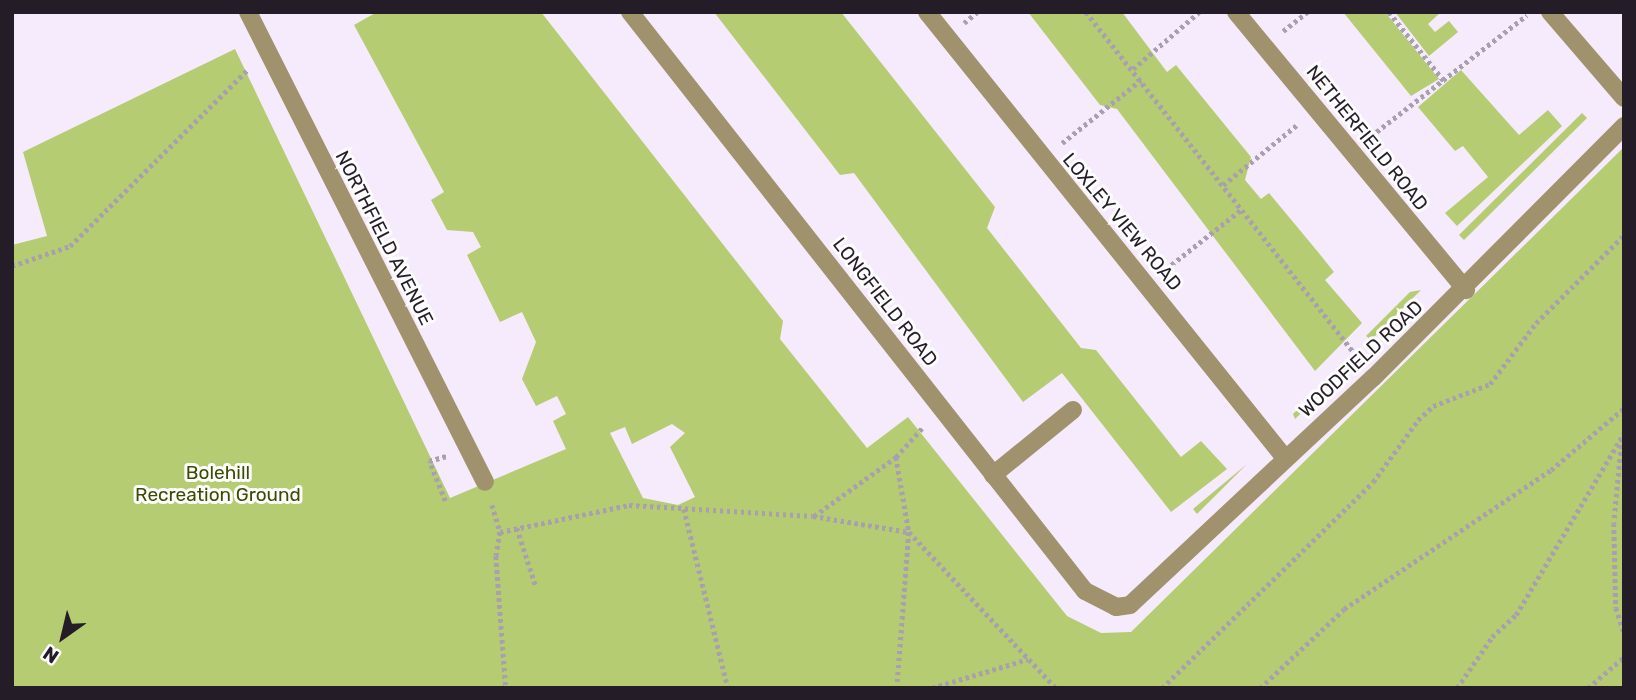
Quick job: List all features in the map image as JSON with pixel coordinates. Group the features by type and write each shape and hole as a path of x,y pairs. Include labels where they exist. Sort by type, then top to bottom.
{"street":[{"name":"NORTHFIELD AVENUE","path":"248,12 485,482"},
{"name":"LONGFIELD ROAD","path":"630,12 1085,591 1116,607"},
{"name":"LOXLEY VIEW ROAD","path":"927,12 1284,458"},
{"name":"NETHERFIELD ROAD","path":"1236,12 1466,290"},
{"path":"1550,12 1624,98"},
{"name":"WOODFIELD ROAD","path":"1116,607 1130,605 1466,290 1624,126"},
{"path":"993,474 1073,410"}],"path":[{"path":"1086,12 1373,378"},
{"path":"1133,69 1199,12"},
{"path":"1389,12 1444,81"},
{"path":"1350,152 1530,12"},
{"path":"12,266 70,246 241,72 269,58"},
{"path":"1042,159 1141,80"},
{"path":"1223,185 1316,110"},
{"path":"1147,284 1242,209"},
{"path":"1162,688 1373,482 1418,420 1433,406 1490,384 1536,323 1624,234"},
{"path":"1260,688 1344,609 1551,470 1624,408"},
{"path":"813,516 895,457 945,412"},
{"path":"1623,435 1614,523 1616,608 1624,632"},
{"path":"1457,688 1492,637 1516,615 1623,435"},
{"path":"895,457 909,532 897,688"},
{"path":"433,460 445,501"},
{"path":"506,688 496,556 500,533 588,509 684,509 813,516 909,532 1056,688"},
{"path":"684,509 728,688"},
{"path":"517,528 536,587"},
{"path":"1588,688 1624,657"},
{"path":"932,688 1028,659"}],"green space":[{"name":"Bolehill Recreation Ground","path":"377,12 541,12 783,321 780,339 867,448 908,417 1067,616 1101,633 1131,632 1624,147 1624,688 12,688 12,245 47,236 23,152 235,49 450,498 566,449 553,421 566,414 557,396 536,406 522,379 536,342 522,312 500,322 467,255 481,247 473,232 447,230 431,200 444,192 354,25","holes":["672,424 685,433 670,447 695,497 678,505 643,498 610,433 625,427 632,444"]},
{"path":"714,12 841,12 995,207 987,228 1081,348 1096,350 1181,457 1201,441 1227,469 1171,512 1062,373 1023,402 854,173 840,175"},
{"path":"1028,12 1122,12 1167,72 1176,65 1251,157 1245,180 1261,199 1269,193 1318,252 1334,272 1325,280 1362,323 1315,371 1117,109 1100,105"},
{"path":"1343,12 1385,12 1439,79 1411,96"},
{"path":"1395,12 1441,12 1428,24 1435,32 1449,21 1458,32 1429,56"},
{"path":"1461,70 1519,135 1548,110 1562,126 1457,226 1445,213 1488,177 1463,146 1455,151 1418,107"},
{"path":"1582,113 1587,118 1464,240 1459,235"},
{"path":"1421,290 1371,340 1366,336 1410,292"},
{"path":"1344,364 1348,368 1295,419 1293,414"},
{"path":"1247,464 1197,514 1193,509"}]}
